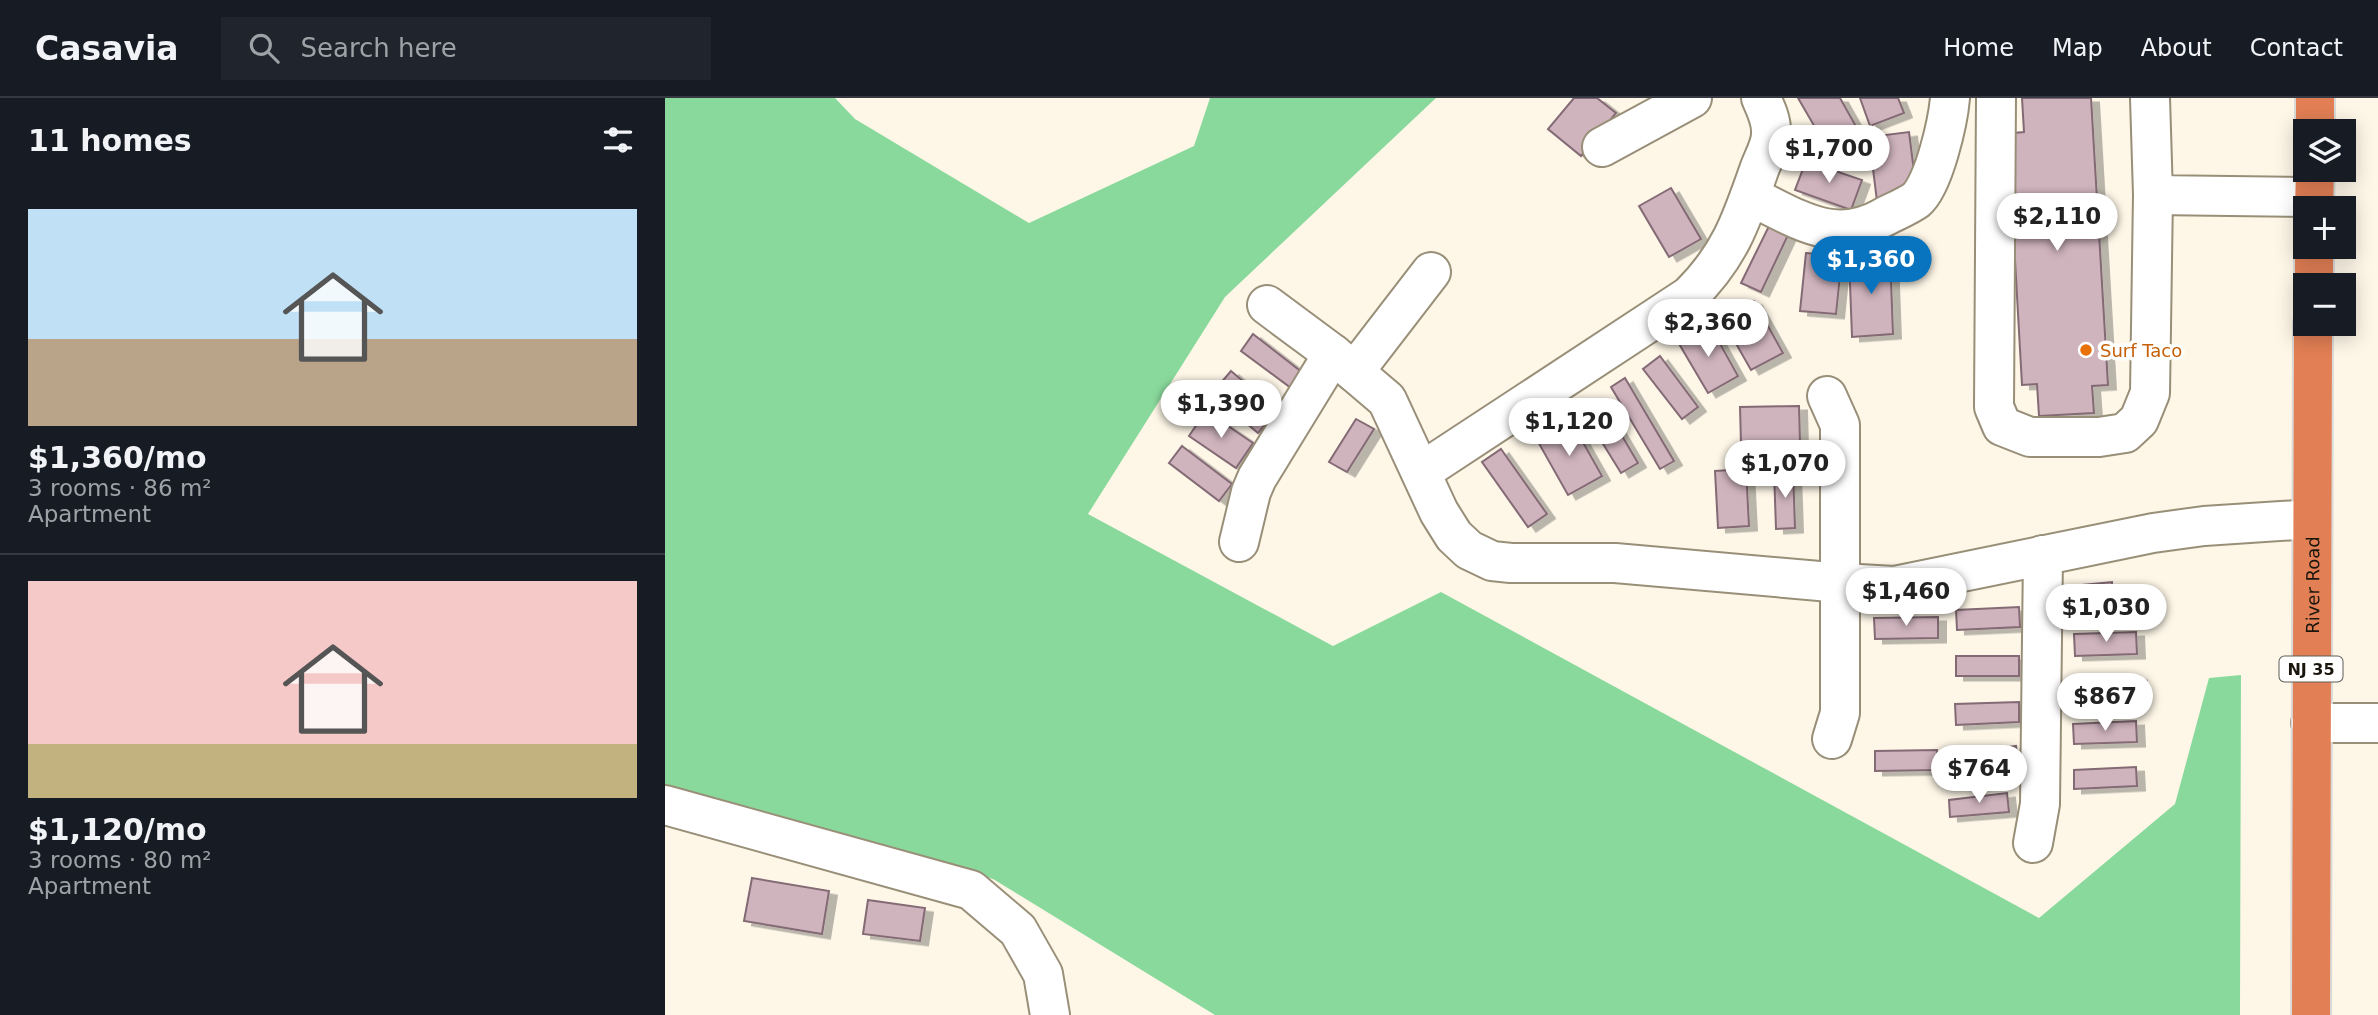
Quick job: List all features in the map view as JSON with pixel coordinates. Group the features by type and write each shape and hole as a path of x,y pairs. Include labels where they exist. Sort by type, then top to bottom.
{"highway":[{"path":"2315,98 2315,119"},
{"name":"River Road","path":"2311,1015 2313,336"}],"street":[{"path":"1602,147 1692,98"},
{"path":"1421,472 1689,296 1708,277 1727,251 1751,196 1772,135 1769,115 1761,98"},
{"path":"1751,196 1807,223 1827,229 1868,226 1917,199 1931,174 1943,136 1950,98"},
{"path":"1996,98 1994,408 2002,426 2031,437 2099,437 2125,433 2139,420 2150,393 2153,195 2150,98"},
{"path":"2153,195 2314,192"},
{"path":"1239,542 1257,478 1343,363 1431,272"},
{"path":"1267,304 1387,400 1439,512 1454,536 1469,550 1492,561 1615,563 1894,586 2153,533 2204,526 2312,519"},
{"path":"1827,396 1840,425 1840,713 1832,739"},
{"path":"2033,843 2040,804 2043,555"},
{"path":"2311,723 2378,723"},
{"path":"665,805 971,890 1019,930 1043,974 1050,1015"}],"green space":[{"path":"665,98 835,98 855,119 1029,223 1194,146 1210,98 1436,98 1225,297 1088,514 1333,646 1441,592 2039,918 2175,804 2209,678 2241,675 2240,1015 1215,1015 993,879 665,789"}],"building":[{"path":"1574,98 1597,98 1616,113 1581,156 1548,129"},
{"path":"1798,98 1840,98 1858,130 1827,148"},
{"path":"1860,98 1898,98 1904,113 1870,126"},
{"path":"2022,98 2091,98 2108,385 2092,386 2094,413 2039,416 2037,384 2022,385 2015,260 2010,260 2002,134 2024,132"},
{"path":"1909,132 1917,195 1877,201 1869,137"},
{"path":"1806,161 1862,180 1851,210 1795,190"},
{"path":"1671,188 1701,239 1669,257 1639,206"},
{"path":"1769,226 1788,235 1761,292 1741,283"},
{"path":"1806,253 1842,256 1836,314 1800,311"},
{"path":"1890,255 1893,334 1852,337 1849,257"},
{"path":"1754,301 1783,353 1751,370 1722,319"},
{"path":"1709,324 1738,376 1708,393 1678,342"},
{"path":"1253,334 1303,373 1291,388 1241,351"},
{"path":"1660,356 1698,407 1682,419 1643,369"},
{"path":"1231,371 1277,410 1258,433 1214,391"},
{"path":"1625,378 1674,461 1660,469 1611,387"},
{"path":"1602,402 1638,463 1621,473 1584,413"},
{"path":"1799,406 1800,442 1741,444 1740,407"},
{"path":"1206,411 1253,443 1236,468 1189,436"},
{"path":"1356,419 1374,429 1347,472 1329,462"},
{"path":"1571,421 1602,476 1568,495 1537,440"},
{"path":"1182,446 1232,484 1219,501 1169,463"},
{"path":"1501,449 1547,514 1528,527 1482,462"},
{"path":"1746,469 1749,526 1718,528 1715,471"},
{"path":"1793,470 1795,528 1776,529 1774,471"},
{"path":"2112,582 2112,591 2131,589 2133,608 2074,613 2072,586"},
{"path":"2019,607 2020,627 1957,630 1956,610"},
{"path":"1938,617 1938,638 1875,639 1874,618"},
{"path":"2136,632 2137,654 2075,656 2074,634"},
{"path":"1956,656 2019,656 2019,676 1956,676"},
{"path":"2139,676 2140,697 2074,700 2073,678"},
{"path":"2019,702 2019,722 1956,725 1955,704"},
{"path":"2136,721 2137,742 2074,744 2073,724"},
{"path":"2016,746 2019,765 1957,775 1954,755"},
{"path":"1937,750 1938,770 1875,771 1875,751"},
{"path":"2136,767 2137,786 2074,789 2074,770"},
{"path":"2007,793 2009,812 1950,817 1949,800"},
{"path":"752,878 829,891 822,934 744,921"},
{"path":"868,900 925,908 920,941 863,934"}],"place":[{"name":"Surf Taco","path":"2086,350"}]}
